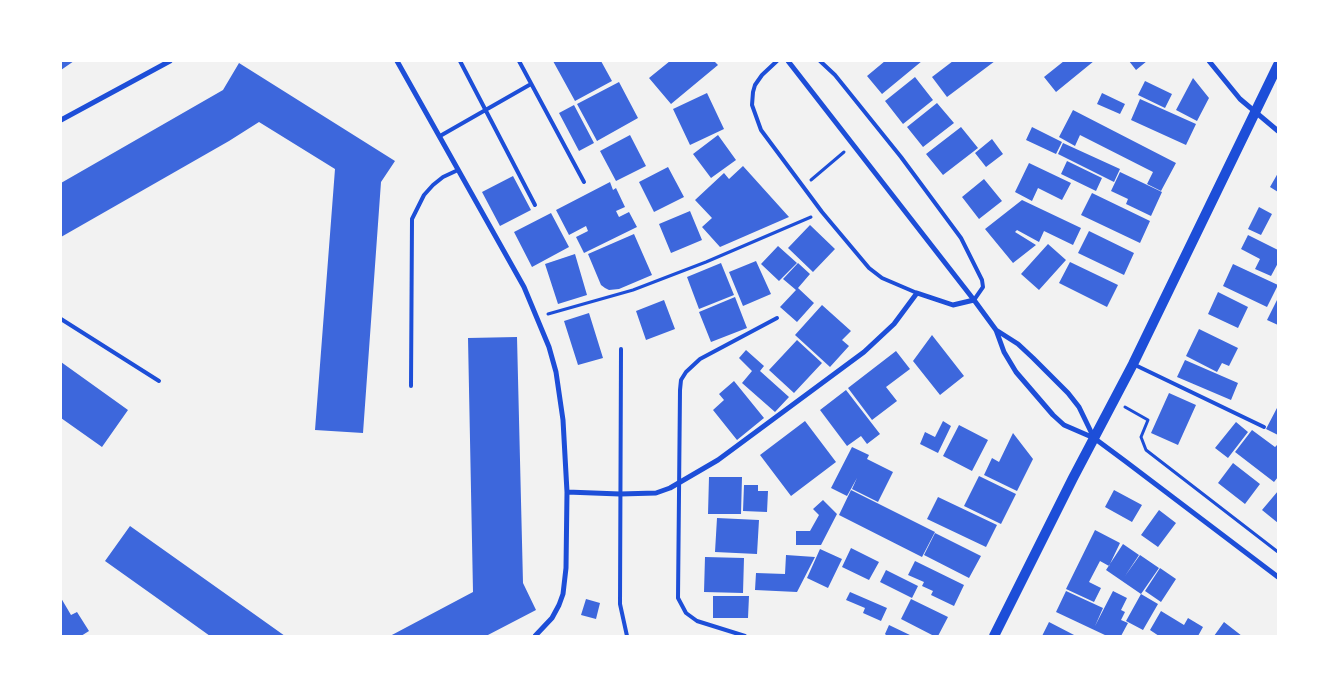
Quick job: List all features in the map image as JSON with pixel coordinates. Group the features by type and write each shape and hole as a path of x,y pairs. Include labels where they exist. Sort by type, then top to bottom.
{"main road":[{"path":"994,636 1132,364 1278,65"}],"street":[{"path":"61,120 170,61"},
{"path":"397,61 524,287 550,347 556,372 563,420 567,492 566,568 563,594 552,618 534,636"},
{"path":"788,61 974,300 996,330 1004,352 1016,372 1053,415 1064,425 1094,438 1278,577"},
{"path":"1209,61 1240,100 1278,131"},
{"path":"567,492 656,493 670,488 718,460 864,352 894,324 917,293 953,305 974,300"},
{"path":"996,330 1018,344 1068,393 1079,407 1094,438"}],"lane":[{"path":"460,61 535,206"},
{"path":"519,61 584,182"},
{"path":"777,61 768,68 755,85 752,105 761,130 822,212 869,268 882,278 917,293"},
{"path":"820,61 841,82 901,157 961,238 972,256 982,280 983,287 974,300"},
{"path":"440,136 531,84"},
{"path":"411,386 412,219 424,195 433,185 443,177 458,170"},
{"path":"745,636 697,621 691,618 680,604 677,591 681,380 686,372 700,359 777,318"},
{"path":"61,319 159,381"},
{"path":"621,349 620,604 627,636"},
{"path":"1132,364 1264,427"}],"path":[{"path":"803,186 853,145"},
{"path":"538,317 634,290 706,262 822,212"},
{"path":"1113,400 1148,420 1141,437 1146,450 1278,552"}],"building":[{"path":"61,61 74,61 61,70"},
{"path":"553,61 601,61 612,81 575,101"},
{"path":"670,61 714,61 718,65 671,104 649,78"},
{"path":"885,61 922,61 882,94 867,76"},
{"path":"953,61 995,61 947,97 932,77"},
{"path":"1064,61 1094,61 1056,92 1044,77"},
{"path":"1129,61 1147,61 1136,70"},
{"path":"239,63 395,161 381,182 363,433 315,430 335,169 259,122 61,237 61,183 223,90"},
{"path":"915,77 933,100 903,124 885,101"},
{"path":"1193,78 1209,98 1197,121 1176,110"},
{"path":"1145,81 1172,94 1165,108 1138,95"},
{"path":"619,82 638,118 597,141 577,104"},
{"path":"707,93 724,129 690,145 673,109"},
{"path":"1102,93 1125,104 1120,114 1097,104"},
{"path":"1140,99 1196,124 1186,145 1131,120"},
{"path":"937,103 954,123 923,147 907,127"},
{"path":"574,105 594,143 579,151 559,113"},
{"path":"1073,110 1176,163 1161,191 1147,184 1153,172 1080,135 1075,146 1059,137"},
{"path":"961,127 978,148 943,175 926,154"},
{"path":"1032,127 1062,142 1056,154 1026,140"},
{"path":"630,135 646,166 616,181 600,151"},
{"path":"718,135 736,160 711,178 693,154"},
{"path":"992,139 1003,154 986,167 975,153"},
{"path":"1063,143 1120,169 1114,182 1058,154"},
{"path":"1067,161 1102,178 1096,191 1061,174"},
{"path":"1029,163 1071,183 1062,200 1038,188 1032,201 1015,192"},
{"path":"743,166 789,217 720,247 702,227 712,218 695,200 724,173 729,179"},
{"path":"668,167 684,197 654,212 639,182"},
{"path":"1120,172 1162,192 1151,216 1126,204 1128,199 1111,191"},
{"path":"1278,173 1278,192 1270,187"},
{"path":"513,176 531,210 500,226 482,192"},
{"path":"984,179 1002,201 979,219 962,197"},
{"path":"610,182 613,190 616,188 625,207 616,211 619,217 629,212 637,227 584,253 576,237 588,231 586,226 569,235 556,210"},
{"path":"1092,193 1150,221 1140,243 1081,215"},
{"path":"1022,200 1081,228 1073,245 1044,231 1039,242 1017,230 1015,232 1036,245 1013,263 985,229"},
{"path":"1259,207 1272,214 1261,235 1248,229"},
{"path":"690,211 702,240 671,253 659,224"},
{"path":"551,213 569,247 532,267 514,232"},
{"path":"810,225 835,249 813,272 788,248"},
{"path":"1089,231 1134,253 1124,275 1078,253"},
{"path":"634,234 652,275 619,289 609,290 601,285 588,254"},
{"path":"1248,235 1278,250 1278,263 1271,276 1255,269 1260,259 1241,249"},
{"path":"1048,244 1066,260 1039,290 1021,274"},
{"path":"778,246 797,263 779,281 761,264"},
{"path":"575,254 587,295 558,304 545,264"},
{"path":"756,261 771,294 743,306 729,272"},
{"path":"1070,262 1118,285 1107,307 1059,283"},
{"path":"721,263 734,295 699,309 687,277"},
{"path":"798,263 810,274 798,288 814,303 797,322 780,307 796,290 783,279"},
{"path":"1233,264 1278,285 1267,307 1223,286"},
{"path":"1218,292 1248,307 1238,328 1208,314"},
{"path":"735,297 747,328 711,342 699,312"},
{"path":"1278,298 1278,325 1267,320"},
{"path":"664,300 675,329 646,340 636,311"},
{"path":"822,305 851,331 842,340 849,346 830,367 795,335"},
{"path":"589,313 603,358 578,365 564,321"},
{"path":"1199,329 1238,348 1229,366 1222,363 1217,372 1186,356"},
{"path":"932,335 964,376 940,395 913,361"},
{"path":"517,337 523,583 536,610 486,636 390,636 473,592 468,338"},
{"path":"797,340 822,363 794,393 769,370"},
{"path":"746,350 764,366 760,371 789,397 775,412 742,383 752,371 739,358"},
{"path":"896,351 910,369 886,387 897,401 872,420 848,388"},
{"path":"1185,360 1238,383 1231,400 1177,377"},
{"path":"61,362 128,410 102,447 61,418"},
{"path":"734,381 764,418 737,440 713,410 724,400 719,394"},
{"path":"846,390 880,434 867,444 861,436 847,446 820,410"},
{"path":"1169,393 1196,405 1178,445 1151,433"},
{"path":"1278,406 1278,435 1266,429"},
{"path":"805,421 836,462 791,496 760,455"},
{"path":"943,421 951,426 938,453 920,444 925,432 935,437"},
{"path":"1236,422 1248,432 1228,458 1215,448"},
{"path":"959,425 988,440 972,471 943,456"},
{"path":"1252,430 1275,447 1278,444 1278,477 1274,482 1235,452"},
{"path":"1013,433 1033,459 1017,491 984,475 992,458 999,462"},
{"path":"852,447 869,455 867,459 893,472 878,502 852,489 857,478 847,496 831,488"},
{"path":"1233,463 1260,484 1245,504 1218,483"},
{"path":"979,476 1016,494 1001,524 964,506"},
{"path":"709,477 742,477 741,514 708,514"},
{"path":"744,485 758,485 758,491 768,491 767,512 743,511"},
{"path":"851,490 935,532 922,557 839,515"},
{"path":"1114,490 1142,505 1132,522 1105,507"},
{"path":"1278,491 1278,523 1262,510"},
{"path":"938,497 997,525 986,547 927,519"},
{"path":"823,500 837,514 821,545 796,545 796,531 810,531 819,515 813,509"},
{"path":"1159,510 1176,523 1158,547 1141,535"},
{"path":"717,518 759,520 757,554 715,552"},
{"path":"130,526 285,636 210,636 105,561"},
{"path":"1095,530 1120,543 1109,566 1100,561 1089,582 1101,588 1094,602 1066,589"},
{"path":"935,533 981,556 969,578 924,555"},
{"path":"1123,544 1139,555 1125,576 1140,555 1159,568 1141,594 1106,570"},
{"path":"851,548 879,562 869,580 842,567"},
{"path":"820,549 842,559 828,588 807,578"},
{"path":"786,555 815,557 797,592 755,590 756,573 785,574"},
{"path":"705,557 744,558 743,593 704,592"},
{"path":"915,561 964,585 954,606 931,595 933,591 922,586 924,582 908,575"},
{"path":"1160,568 1176,579 1161,602 1145,591"},
{"path":"886,570 918,586 912,598 880,582"},
{"path":"1066,591 1103,608 1095,626 1113,591 1127,598 1121,610 1125,612 1121,620 1128,623 1121,636 1107,636 1056,612"},
{"path":"850,592 887,608 881,621 863,613 865,608 846,600"},
{"path":"1141,594 1158,604 1143,630 1126,621"},
{"path":"713,596 749,596 748,618 713,618"},
{"path":"61,598 71,615 77,612 89,631 81,636 61,636"},
{"path":"586,599 600,603 596,619 581,615"},
{"path":"911,599 948,617 938,636 934,636 901,619"},
{"path":"1161,611 1184,625 1188,618 1203,627 1198,636 1159,636 1150,630"},
{"path":"1049,622 1076,636 1042,636"},
{"path":"1224,622 1242,636 1214,636"},
{"path":"889,625 912,636 887,636 885,634"}]}
